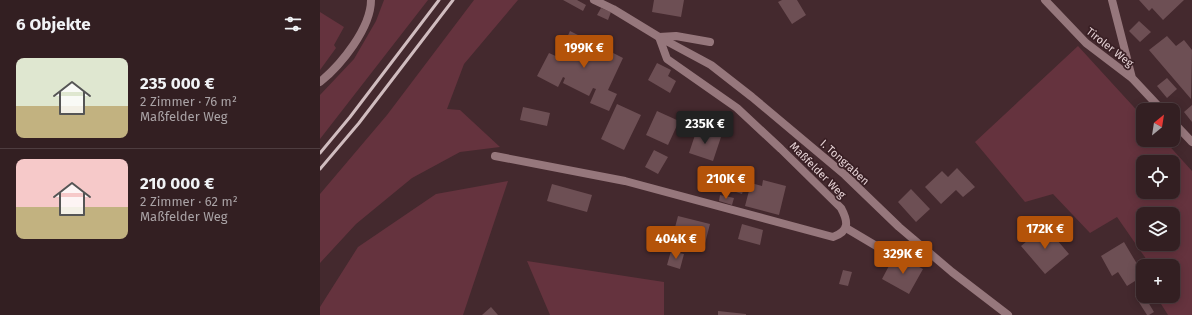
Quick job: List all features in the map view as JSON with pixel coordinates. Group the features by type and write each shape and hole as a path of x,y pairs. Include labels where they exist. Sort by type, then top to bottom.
{"street":[{"path":"320,82 340,62 362,30 368,17 371,0"},
{"path":"594,0 613,9 659,37 676,36 710,42"},
{"name":"Tiroler Weg","path":"1045,0 1086,43 1132,78 1155,103"},
{"path":"1112,0 1132,78"},
{"name":"Maßfelder Weg","path":"659,37 667,59 737,108 841,208 847,218 846,228"},
{"name":"I. Tongraben","path":"659,37 711,65 752,97 845,175 899,227 952,272 1008,315"},
{"path":"1180,129 1192,142"},
{"path":"495,156 624,181 833,237 841,234 846,228 878,247"}],"shaded area":[{"path":"384,0 428,0 320,139 320,95 354,59 376,21"},
{"path":"474,0 518,0 464,64 447,109 460,110 500,147 460,152 412,178 356,224 320,263 320,194 387,115"},
{"path":"320,12 344,27 334,45 336,48 320,70"},
{"path":"1078,46 1136,109 1136,147 1170,147 1178,155 1136,155 1136,199 1180,199 1180,158 1192,171 1192,315 1168,315 1160,303 1180,303 1180,259 1146,259 1141,251 1180,251 1180,207 1136,207 1136,244 1117,217 1090,233 1053,194 1025,202 975,142"},
{"path":"508,181 463,315 320,315 320,307 358,247 436,194"},
{"path":"527,261 664,282 664,315 550,315"}],"building":[{"path":"563,0 577,0 586,5 583,11"},
{"path":"654,0 684,0 681,17 652,12"},
{"path":"782,0 797,0 806,15 792,24 778,2"},
{"path":"1139,0 1184,0 1163,20 1152,8 1149,11"},
{"path":"601,8 611,12 608,20 597,15"},
{"path":"1139,21 1151,32 1140,42 1129,31"},
{"path":"570,31 623,58 608,90 617,94 609,111 590,103 596,89 593,88 589,96 563,83 565,78 563,77 558,87 537,76 549,53 560,58 561,56 559,55"},
{"path":"1167,36 1176,46 1184,40 1192,50 1191,99 1149,50"},
{"path":"657,63 671,70 668,76 676,81 670,93 648,80"},
{"path":"1167,78 1177,89 1167,98 1157,86"},
{"path":"617,104 641,115 624,150 601,139"},
{"path":"1192,105 1192,122 1184,112"},
{"path":"523,107 550,113 547,126 520,120"},
{"path":"657,111 679,121 668,145 646,135"},
{"path":"697,129 721,137 713,161 689,153"},
{"path":"654,150 668,157 658,174 645,167"},
{"path":"957,168 975,187 963,197 956,190 941,204 925,187 942,171 948,177"},
{"path":"735,174 747,177 742,194 730,190"},
{"path":"763,180 786,186 779,215 745,206 751,183 762,186"},
{"path":"552,184 592,195 587,212 547,201"},
{"path":"911,189 930,209 916,222 898,202"},
{"path":"720,195 734,198 732,205 719,201"},
{"path":"678,216 710,224 704,247 672,239"},
{"path":"742,224 763,230 760,245 738,239"},
{"path":"1045,226 1069,254 1045,274 1021,246"},
{"path":"1124,242 1136,262 1136,280 1127,286 1118,272 1112,276 1101,256"},
{"path":"671,251 684,254 680,269 667,265"},
{"path":"902,258 923,269 909,294 882,279 891,262 898,266"},
{"path":"843,270 852,272 848,286 839,284"},
{"path":"1139,303 1149,303 1154,312 1147,315"},
{"path":"491,307 498,315 482,315"},
{"path":"718,311 746,314 746,315 718,315"}],"railway":[{"path":"320,153 350,117 439,0"},
{"path":"320,169 359,123 453,0"}]}
